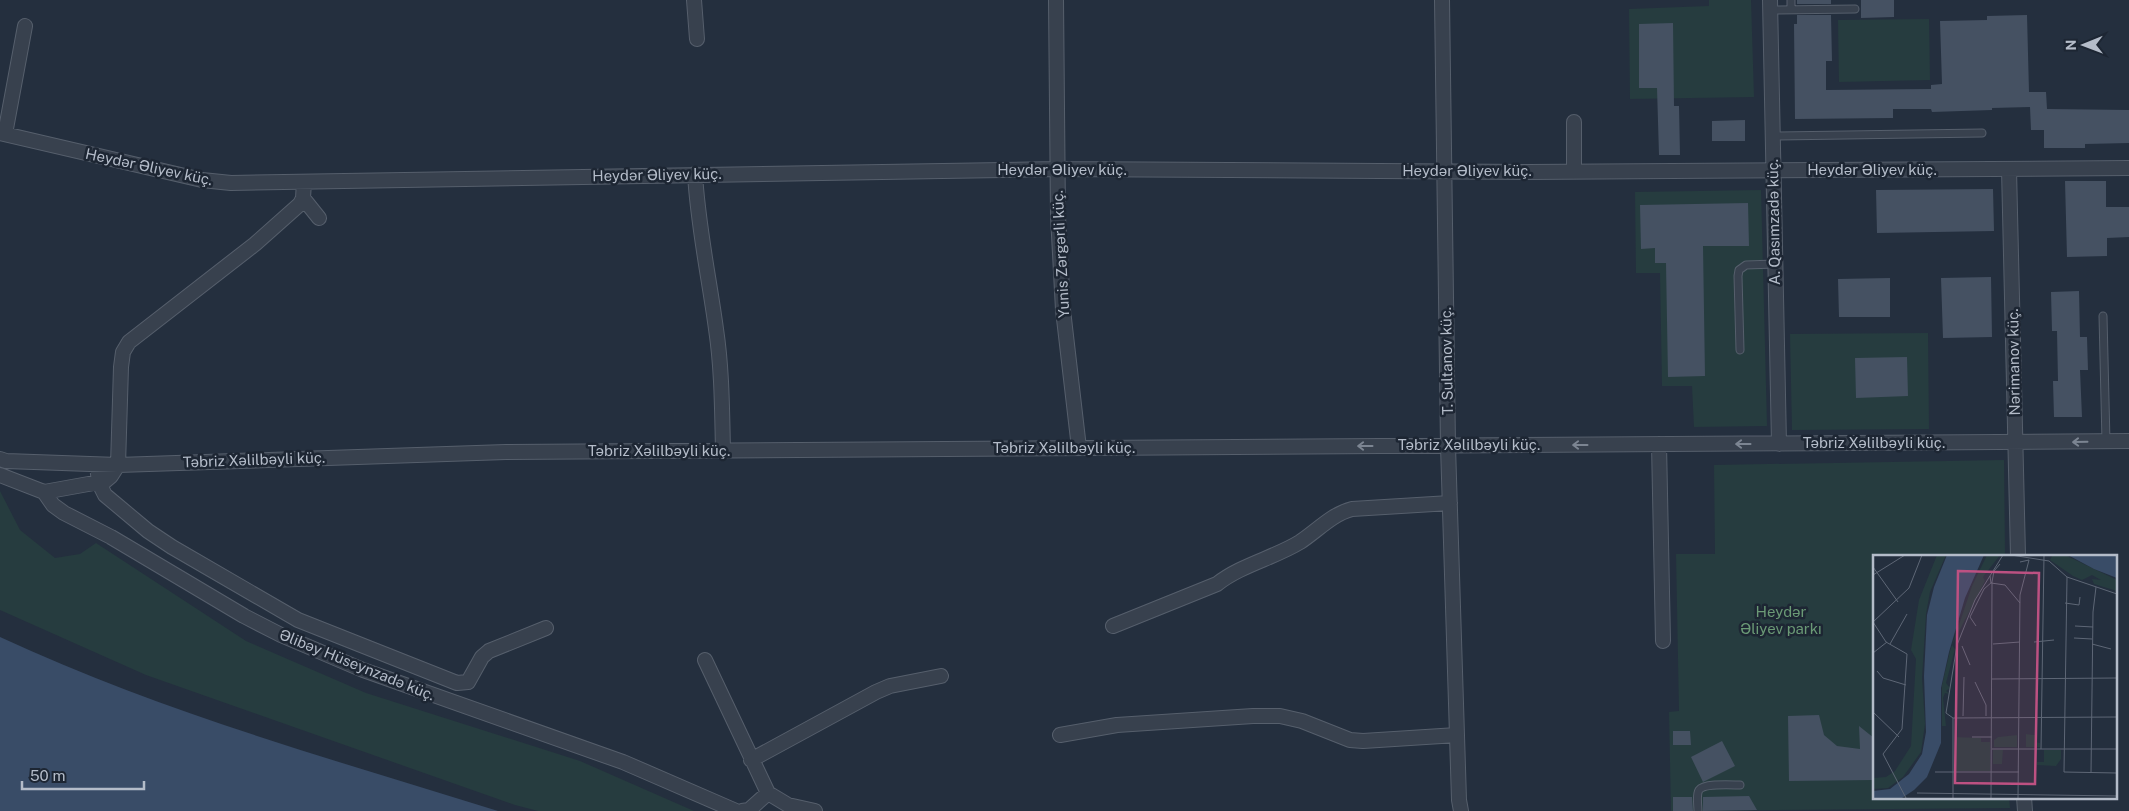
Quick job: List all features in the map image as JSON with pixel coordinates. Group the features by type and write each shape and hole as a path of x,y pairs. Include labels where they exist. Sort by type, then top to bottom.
{"street":[{"path":"694,0 697,39"},
{"name":"Yunis Zərgərli küç.","path":"1056,0 1057,169 1063,310 1079,448"},
{"name":"T. Sultanov küç.","path":"1442,0 1448,446 1458,800 1461,811"},
{"name":"A. Qasımzadə küç.","path":"1770,5 1779,444"},
{"path":"2,134 25,26"},
{"path":"1574,122 1574,171"},
{"name":"Heydər Əliyev küç.","path":"2,134 202,180 231,182 1057,169 1445,172 2129,168"},
{"name":"Nərimanov küç.","path":"2009,169 2018,555"},
{"path":"695,174 697,213 719,354 723,450"},
{"path":"44,492 99,483 111,476 118,465 121,367 123,352 128,342 255,244 300,204 303,198 304,182"},
{"path":"303,198 319,218"},
{"name":"Təbriz Xəlilbəyli küç.","path":"0,459 6,461 118,465 506,452 2129,442"},
{"path":"1659,444 1664,641"},
{"path":"97,465 99,483 105,495 148,531 298,620 457,683 468,682 482,657 489,651 546,628"},
{"name":"Əlibəy Hüseynzadə küç.","path":"0,475 44,492 53,505 64,513 111,537 244,616 282,636 372,673 623,762 736,811"},
{"path":"1113,626 1217,584 1226,577 1281,552 1300,542 1341,512 1450,503"},
{"path":"705,660 768,793 788,806 814,811"},
{"path":"751,760 876,692 890,686 941,676"},
{"path":"1060,735 1117,725 1280,716 1302,721 1350,740 1364,742 1456,735"},
{"path":"742,811 749,810 768,793"},
{"path":"2024,798 2025,811"}],"lane":[{"path":"1791,0 1791,10"},
{"path":"1770,5 1791,10 1855,10"},
{"path":"1772,136 1982,133"},
{"path":"1740,350 1739,270 1746,265 1775,264"},
{"path":"2103,316 2106,442"},
{"path":"1698,811 1698,792 1700,788 1706,786 1740,785"}],"green space":[{"path":"1709,0 1751,0 1754,97 1630,99 1629,9 1709,6"},
{"path":"1929,19 1930,80 1839,82 1838,20"},
{"path":"1761,190 1767,426 1694,427 1692,386 1662,386 1660,273 1636,273 1635,192"},
{"path":"1928,333 1929,429 1792,430 1790,334"},
{"name":"Heydər Əliyev parkı","path":"2004,460 2005,555 1873,555 1873,798 2009,798 2010,808 1671,811 1669,712 1679,711 1676,554 1715,554 1714,465"},
{"path":"0,491 20,530 55,558 80,554 96,543 246,641 366,693 580,761 694,811 538,811 515,805 146,675 0,610"}],"water":[{"path":"0,637 60,664 183,711 309,753 498,811 0,811"}],"building":[{"path":"1797,0 1831,0 1831,4 1797,4"},
{"path":"1861,0 1894,0 1894,17 1861,18"},
{"path":"1797,15 1831,15 1832,61 1826,61 1826,90 1931,89 1931,85 1942,84 1940,21 1987,20 1987,16 2027,15 2029,92 2046,92 2047,109 2129,110 2129,143 2085,144 2085,148 2044,148 2044,130 2031,130 2030,107 1932,112 1931,109 1893,109 1893,118 1795,119 1794,24 1797,24"},
{"path":"1673,23 1674,106 1679,106 1680,155 1659,155 1657,88 1639,88 1639,24"},
{"path":"1745,120 1745,141 1712,141 1712,121"},
{"path":"2065,181 2106,181 2106,207 2129,207 2129,237 2107,238 2107,256 2067,257"},
{"path":"1993,189 1994,231 1877,233 1876,190"},
{"path":"1748,203 1749,246 1703,246 1705,376 1668,377 1666,263 1655,263 1655,248 1641,249 1640,205"},
{"path":"1991,277 1992,337 1943,338 1941,278"},
{"path":"1890,278 1890,317 1839,317 1838,279"},
{"path":"2079,291 2080,337 2087,337 2088,370 2080,370 2082,417 2054,417 2053,381 2058,381 2057,331 2052,331 2051,292"},
{"path":"1907,357 1908,396 1856,398 1855,358"},
{"path":"1819,715 1824,735 1837,746 1860,749 1859,726 1873,737 1873,780 1789,781 1788,716"},
{"path":"1673,731 1690,731 1691,745 1673,745"},
{"path":"1722,741 1735,766 1703,782 1691,757"},
{"path":"1749,796 1757,810 1703,811 1703,797"},
{"path":"1673,797 1692,797 1693,811 1673,811"}]}
